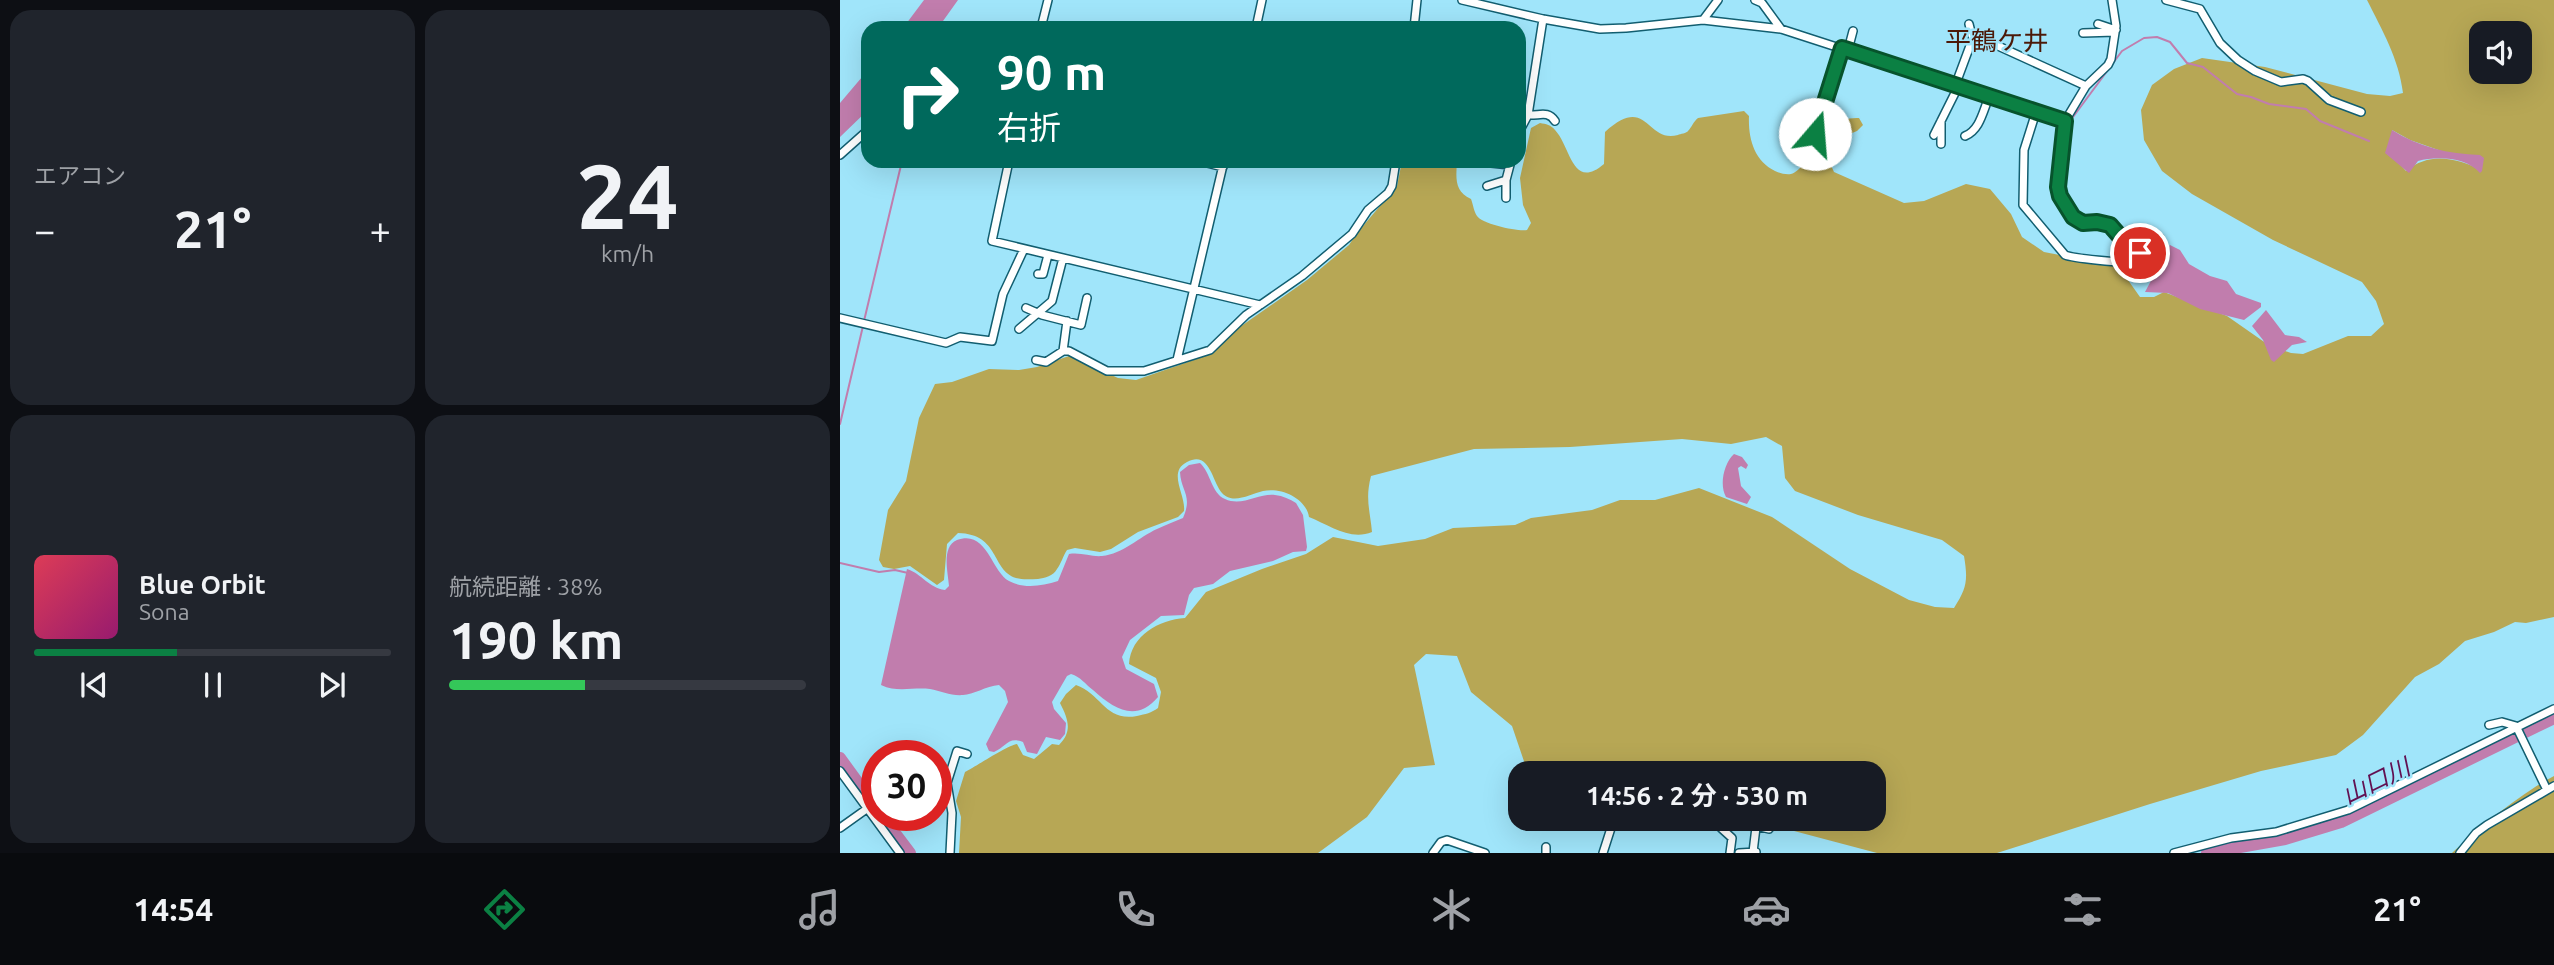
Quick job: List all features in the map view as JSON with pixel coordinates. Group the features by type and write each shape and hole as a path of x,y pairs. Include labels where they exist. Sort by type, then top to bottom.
{"street":[{"path":"1043,21 1048,0"},
{"path":"1258,21 1262,0"},
{"path":"1415,21 1417,0"},
{"path":"1462,0 1601,29 1626,29 1703,20 1781,29 2065,121"},
{"path":"1703,20 1717,0"},
{"path":"2112,0 2116,31 2108,65 2086,86 2065,121 2058,187 2070,214 2080,222 2110,225 2130,248 2130,262"},
{"path":"2166,0 2200,9 2220,43 2255,71 2281,82 2303,79 2329,100 2361,112"},
{"path":"1761,1 1781,29"},
{"path":"1526,118 1543,19"},
{"path":"1934,135 1957,86 1972,36 1969,24"},
{"path":"2098,24 2116,31"},
{"path":"1815,134 1853,31"},
{"path":"2083,33 2116,31"},
{"path":"1972,36 1975,34 2086,86"},
{"path":"1965,136 1973,133 1989,97"},
{"path":"2036,112 2024,150 2023,205 2067,256 2119,264 2130,262 2149,243 2160,238"},
{"path":"1528,115 1546,113 1555,121"},
{"path":"1941,120 1941,144"},
{"path":"840,155 861,136"},
{"path":"1007,168 992,241 1260,305"},
{"path":"1178,360 1223,168"},
{"path":"1062,351 1081,356 1107,370 1144,371 1210,351 1238,321 1302,276 1352,234 1368,210 1388,193 1395,168"},
{"path":"1506,198 1506,180 1510,168"},
{"path":"1487,186 1506,180"},
{"path":"840,318 946,343 960,337 992,341 1003,294 1024,249"},
{"path":"1038,274 1043,274 1048,255"},
{"path":"1019,330 1052,301 1063,258"},
{"path":"1026,308 1082,325 1087,298"},
{"path":"1036,360 1046,362 1062,351 1067,321"},
{"path":"2174,853 2231,838 2276,832 2348,810 2554,709"},
{"path":"2464,852 2476,833 2551,788 2516,727 2502,722 2489,725"},
{"path":"950,853 952,813 948,776 957,751 967,754"},
{"path":"840,771 861,799"},
{"path":"840,828 861,813"},
{"path":"884,831 900,853"},
{"path":"1603,853 1610,831"},
{"path":"1724,831 1732,838 1730,853"},
{"path":"1739,853 1755,852 1756,831"},
{"path":"1433,853 1441,842 1447,840 1485,853"}],"shaded area":[{"path":"924,0 958,0 943,21 908,21"},
{"path":"2367,0 2554,0 2554,617 2526,623 2515,622 2465,641 2439,664 2415,677 2363,735 2336,755 2261,771 1997,853 1877,853 1794,831 1886,831 1886,761 1524,761 1512,726 1471,692 1457,656 1426,654 1414,665 1435,765 1404,768 1367,817 1318,853 959,853 961,817 956,801 965,772 1013,745 1017,744 1023,755 1034,759 1052,744 1059,745 1068,730 1060,703 1076,685 1118,715 1137,716 1155,710 1158,708 1161,692 1156,678 1129,664 1135,645 1141,637 1156,626 1185,618 1206,592 1306,554 1333,537 1378,546 1425,539 1453,528 1515,525 1531,518 1592,510 1620,500 1655,500 1699,488 1772,517 1850,569 1909,600 1935,607 1954,608 1964,589 1966,571 1964,556 1942,540 1858,515 1795,491 1785,478 1782,446 1766,437 1731,444 1682,439 1570,447 1474,449 1371,476 1368,498 1372,532 1356,535 1309,517 1303,504 1285,492 1270,490 1236,498 1226,496 1206,464 1195,459 1181,466 1178,472 1184,511 1178,517 1138,532 1111,549 1100,552 1075,548 1067,550 1055,571 1038,579 1019,579 1008,574 981,539 958,533 947,544 944,580 937,585 910,566 894,569 883,567 879,560 888,510 906,481 919,418 935,384 952,382 989,369 1019,370 1037,367 1069,356 1118,378 1136,380 1211,354 1237,329 1307,280 1349,245 1397,186 1401,168 1457,168 1459,188 1471,199 1480,219 1501,227 1527,230 1531,223 1523,205 1520,178 1522,168 1526,168 1526,151 1531,128 1540,123 1555,130 1574,164 1585,172 1593,171 1604,164 1605,132 1619,121 1630,117 1639,118 1667,136 1687,132 1698,118 1744,111 1749,116 1751,140 1757,155 1777,172 1791,174 1798,170 1834,125 1859,118 1863,125 1845,136 1829,161 1834,172 1904,203 1924,201 1966,184 1990,189 2011,214 2022,237 2044,252 2070,257 2107,257 2116,263 2140,297 2154,297 2164,292 2227,316 2270,346 2303,354 2348,336 2371,336 2384,324 2376,301 2362,282 2273,240 2192,194 2162,171 2144,140 2141,110 2152,85 2174,69 2202,58 2265,67 2367,94 2390,96 2403,93 2394,57","holes":["2392,130 2410,140 2459,155 2482,170 2443,158 2424,161 2406,171 2399,163"]},
{"path":"861,78 861,117 840,137 840,103"},
{"path":"2392,130 2434,148 2480,155 2484,158 2482,171 2480,173 2467,164 2451,159 2434,159 2418,161 2409,173 2385,153"},
{"path":"2170,245 2180,250 2189,264 2210,276 2227,281 2236,294 2261,303 2261,307 2244,320 2200,309 2168,293 2145,292"},
{"path":"2266,310 2285,335 2299,337 2307,342 2292,345 2274,362 2252,326"},
{"path":"1734,454 1742,457 1748,465 1746,469 1741,466 1738,468 1741,486 1751,497 1747,504 1726,497 1724,492 1724,474"},
{"path":"1200,463 1217,492 1225,499 1244,501 1275,495 1296,503 1303,515 1307,547 1306,551 1293,552 1273,561 1230,571 1213,584 1194,588 1189,595 1184,615 1161,616 1130,640 1122,657 1126,669 1154,684 1158,697 1150,705 1133,711 1117,707 1071,674 1067,676 1052,702 1054,709 1066,723 1065,734 1060,740 1046,737 1037,754 1027,752 1023,742 1014,740 994,752 989,751 986,744 1008,702 1005,691 999,685 959,695 930,689 899,689 881,685 907,569 934,587 945,590 949,586 949,548 957,540 967,538 982,546 1009,581 1033,586 1058,581 1069,554 1110,555 1183,518 1187,499 1180,472 1189,465"},
{"path":"2554,776 2554,853 2452,853 2501,812"}],"waterway":[{"path":"2073,117 2122,51 2144,38 2157,37 2170,42 2187,63 2203,67 2237,94 2269,104 2306,109 2320,121 2369,141"},
{"path":"864,321 900,168"},
{"path":"840,424 863,326"},
{"path":"840,563 879,572 895,570 908,573"},
{"name":"山口川","path":"2207,853 2285,839 2341,822 2554,718"},
{"name":"山口川","path":"840,758 861,787"},
{"name":"山口川","path":"893,831 910,853"}],"district":[{"name":"平鶴ケ井","path":"1997,40"}],"route":[{"path":"1815,134 1842,48 2065,121 2058,191 2070,214 2081,222 2110,225 2130,248 2130,262 2140,253"}]}
